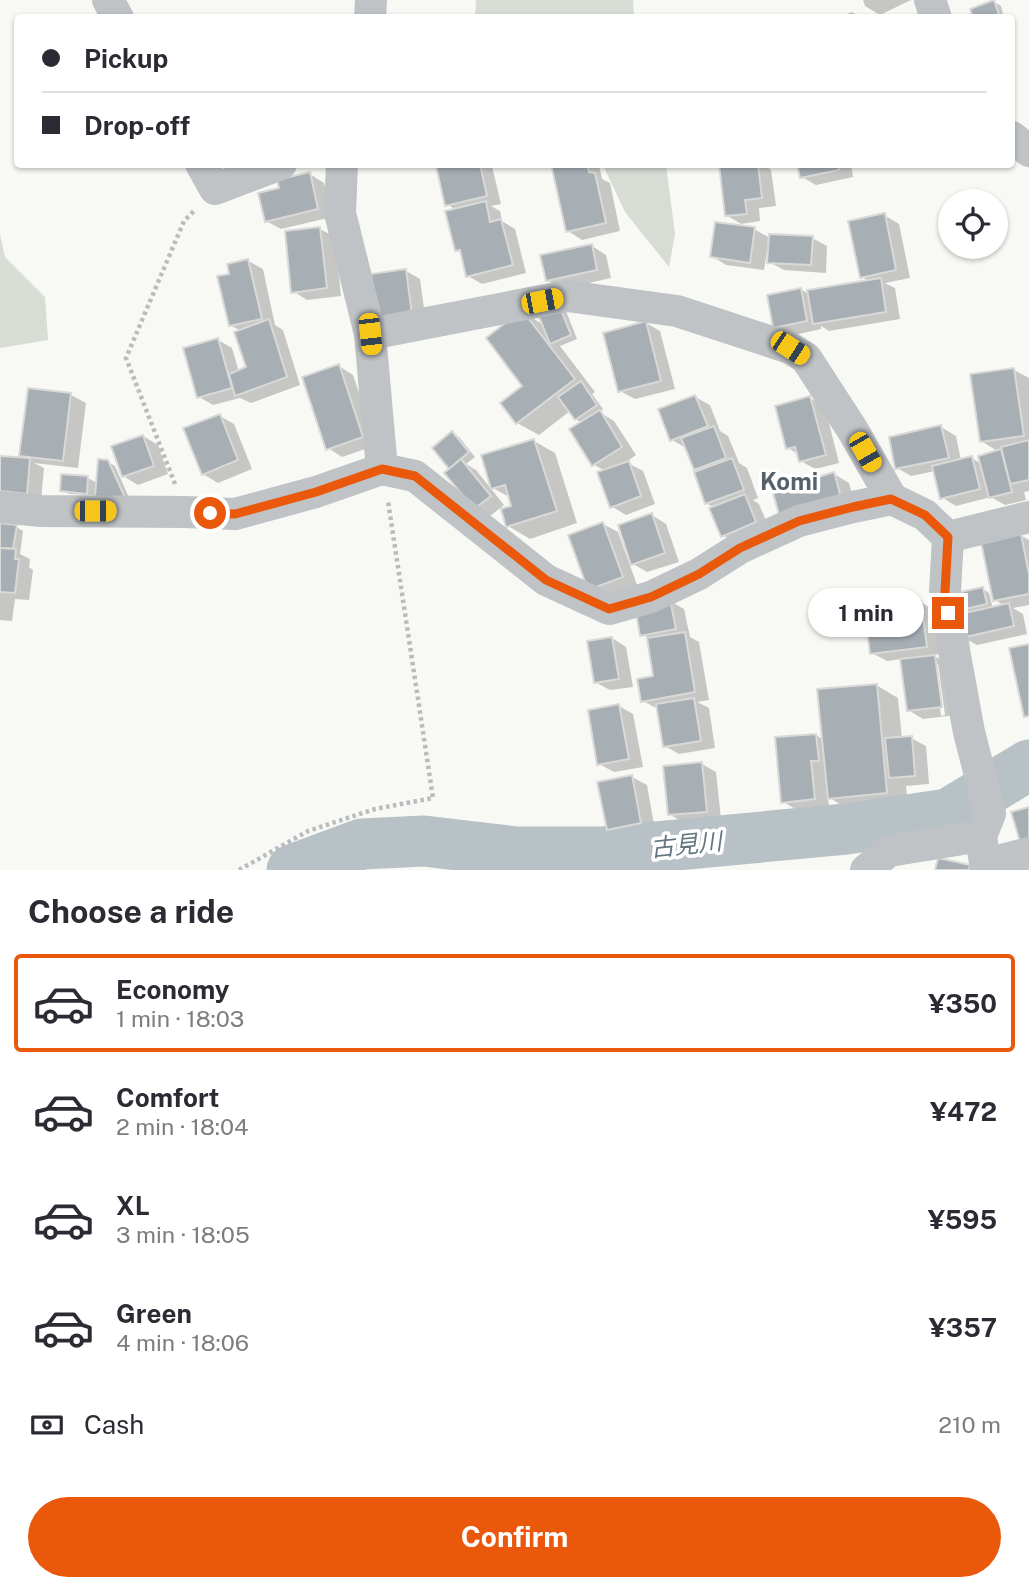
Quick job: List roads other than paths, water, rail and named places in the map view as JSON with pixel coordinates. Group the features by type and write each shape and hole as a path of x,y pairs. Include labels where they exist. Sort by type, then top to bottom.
{"street":[{"path":"1015,139 1029,151"},
{"path":"208,177 259,168"},
{"path":"342,168 340,213 370,334 382,469"},
{"path":"370,334 567,296 677,311 790,348 806,358 852,429 891,499 925,515 948,537 945,592 970,732 990,814 984,857"},
{"path":"0,507 41,511 235,514 316,492 382,469 415,476 546,580 609,609 651,597 699,574 740,548 799,521 891,499"},
{"path":"948,537 1029,517"},
{"path":"866,870 889,851 984,857 1029,853"}],"waterway":[{"name":"古見川","path":"292,870 362,844 424,841 516,852 603,852 846,829 948,814 1029,765"}],"district":[{"name":"Komi","path":"789,481"}]}
